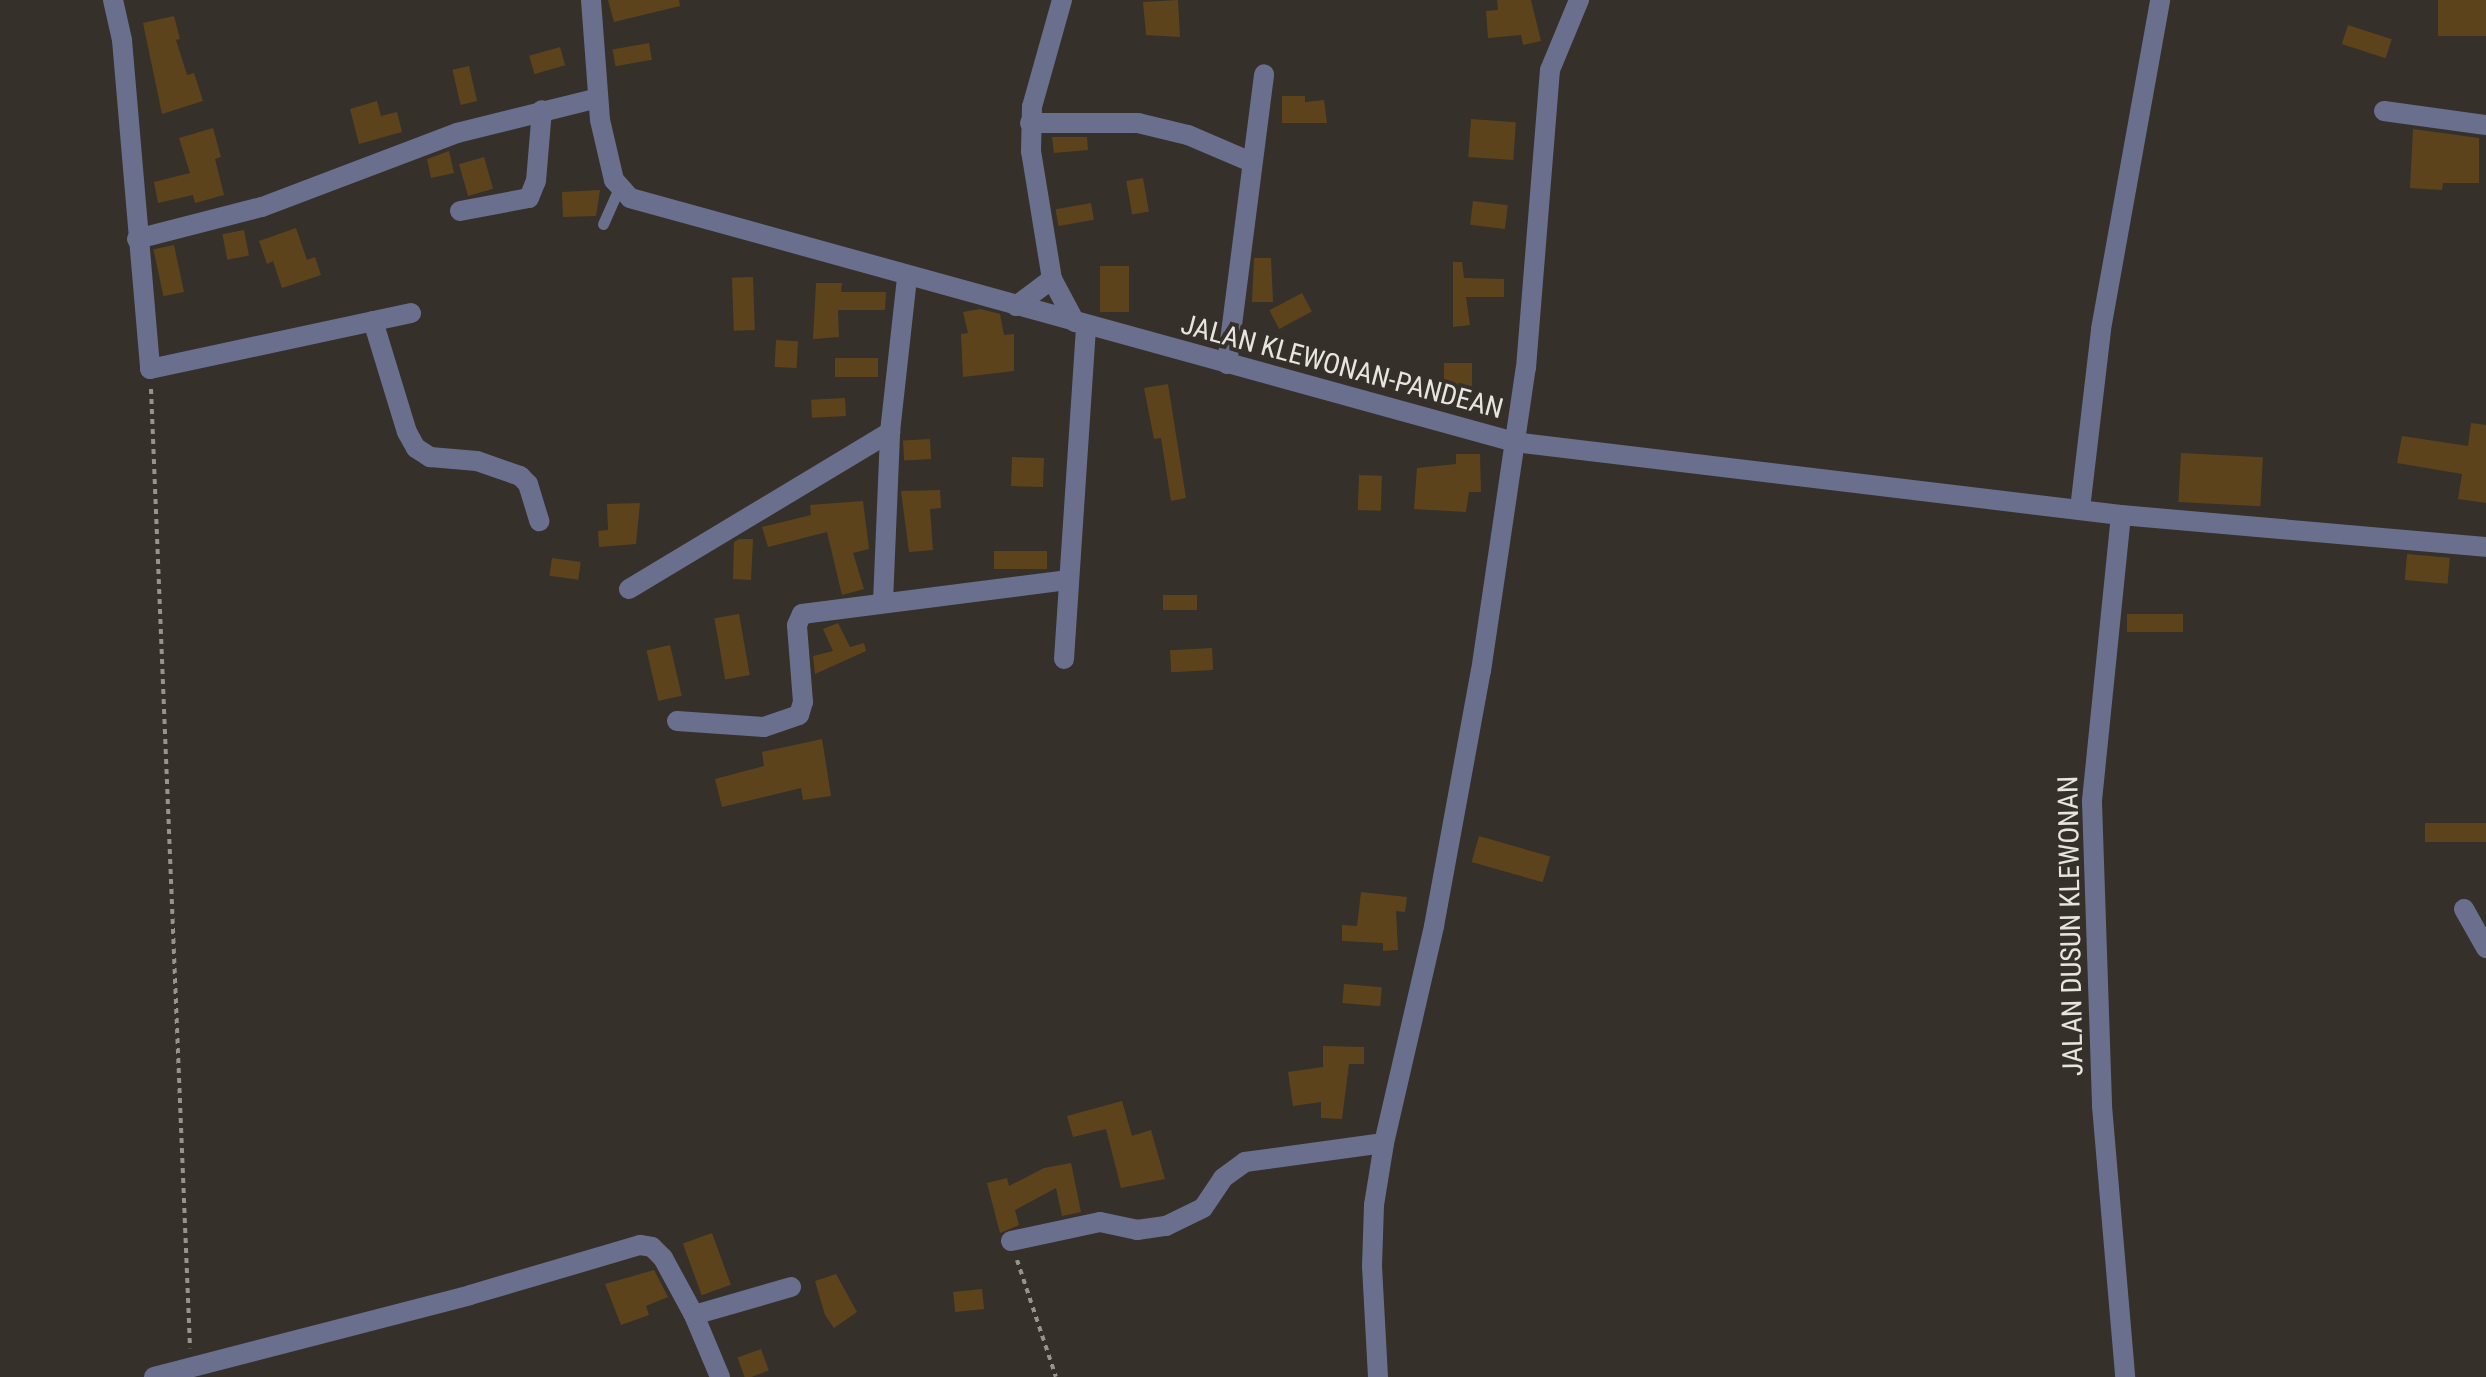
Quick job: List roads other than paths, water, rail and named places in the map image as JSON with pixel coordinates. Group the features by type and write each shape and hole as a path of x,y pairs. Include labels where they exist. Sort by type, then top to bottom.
{"street":[{"path":"113,0 122,40 150,369 410,313"},
{"path":"590,0 598,98 617,184"},
{"path":"1062,0 1030,123 1052,279 1080,324 1064,659"},
{"path":"1378,1377 1372,1266 1374,1205 1384,1143 1434,926 1480,670 1526,368 1544,108 1560,38 1578,0"},
{"path":"2160,0 2101,329 2080,509 2486,547"},
{"path":"1227,364 1264,74"},
{"path":"137,239 235,216 442,138 598,98"},
{"path":"460,211 514,204 529,198 536,180 542,110"},
{"path":"2384,111 2486,125"},
{"path":"1030,123 1138,123 1188,134 1250,162"},
{"name":"JALAN KLEWONAN-PANDEAN","path":"617,184 630,198 907,278 1514,442 1594,455 2080,509"},
{"path":"882,602 890,432 907,278"},
{"path":"1016,306 1052,279"},
{"path":"374,322 416,448 430,457 476,460 520,476 528,484 538,521"},
{"path":"628,589 890,432"},
{"name":"JALAN DUSUN KLEWONAN","path":"2121,515 2092,802 2102,1106 2125,1377"},
{"path":"677,720 764,727 793,719 804,702 799,617 882,602 1069,580"},
{"path":"2464,909 2486,948"},
{"path":"1010,1241 1100,1222 1138,1230 1166,1226 1203,1208 1223,1178 1245,1162 1384,1143"},
{"path":"154,1377 470,1295 629,1246 652,1248 663,1258 694,1315 720,1377"},
{"path":"694,1315 791,1287"}],"lane":[{"path":"603,224 617,184"}]}
